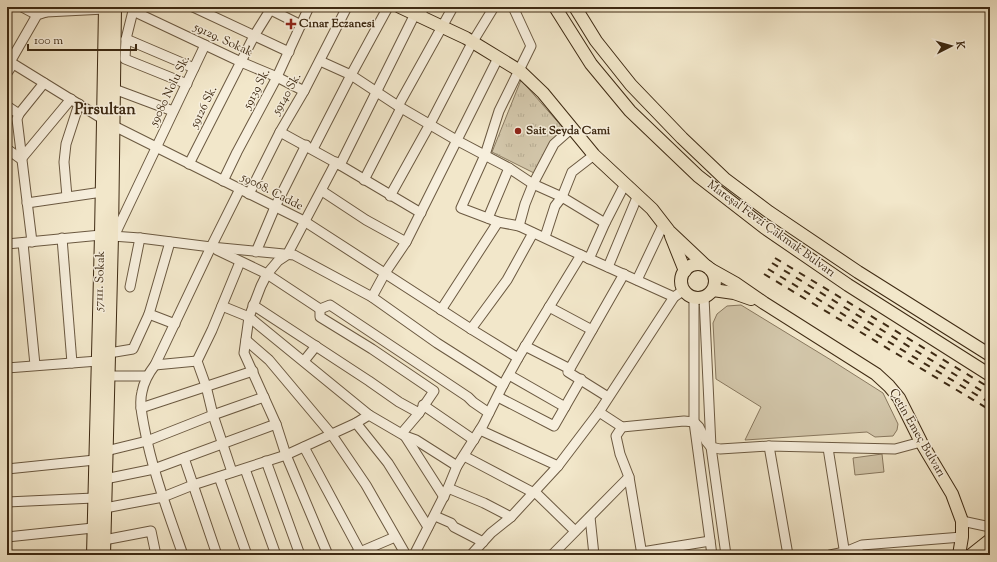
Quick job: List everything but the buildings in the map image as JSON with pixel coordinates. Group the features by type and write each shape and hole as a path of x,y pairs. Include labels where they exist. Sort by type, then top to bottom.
{"main road":[{"name":"Çetin Emeç Bulvarı","path":"400,7 420,12 442,27 466,38 520,71 543,93 594,155 638,195 652,209 666,227 708,268 735,283 876,374 890,386 899,398 921,442 952,494 962,521 962,537 959,555"},
{"name":"Mareşal Fevzi Çakmak Bulvarı","path":"555,7 591,64 630,111 698,176 765,228 835,276 990,375"},
{"name":"Mareşal Fevzi Çakmak Bulvarı","path":"575,7 596,41 631,84 682,138 725,179 769,212 858,272 990,354"},
{"path":"104,555 108,376 107,235 114,126 114,88 108,8"},
{"name":"57111. Sokak","path":"93,555 98,361 107,235 102,192 103,119 108,8"},
{"name":"Çetin Emeç Bulvarı","path":"666,227 685,271"},
{"path":"694,265 708,268 714,274 715,285 694,294 682,280 685,271 694,265"},
{"name":"Çetin Emeç Bulvarı","path":"694,294 734,293 764,303"},
{"path":"971,555 990,540"}],"street":[{"path":"22,7 44,11 108,8"},
{"path":"193,7 289,52"},
{"name":"59139 Sk.","path":"223,181 277,77 309,7"},
{"name":"59140 Sk.","path":"146,376 155,365 211,247 304,91 347,7"},
{"path":"256,252 275,207 351,75 388,7"},
{"path":"364,180 400,107 453,7"},
{"path":"390,196 430,124 472,42 494,7"},
{"path":"513,7 531,46 499,111 485,155 461,208 498,222 519,226 637,280 694,294"},
{"path":"134,9 126,39 124,59 187,84"},
{"name":"59129. Sokak","path":"134,9 204,45 277,77 304,91"},
{"path":"271,9 301,25"},
{"name":"59126 Sk.","path":"189,164 254,36 271,9"},
{"path":"7,73 10,62 44,11"},
{"path":"328,555 286,455 276,424 244,353 249,317 267,274 278,261 287,255 304,221 338,164 376,91 420,12"},
{"path":"126,39 194,68"},
{"name":"59080 Nolu Sk.","path":"107,235 117,230 187,84 204,45"},
{"path":"372,297 385,273 406,242 498,58"},
{"path":"320,60 351,75 400,107 510,168 533,184 562,196 605,223"},
{"name":"59068. Cadde","path":"10,62 114,126 304,221 518,358"},
{"path":"35,365 27,242 27,203 21,159 18,114 44,83"},
{"path":"114,88 173,111"},
{"path":"21,159 75,102"},
{"path":"67,197 64,162 66,144 75,102"},
{"path":"7,106 18,114"},
{"path":"519,226 525,204 533,184 554,144 572,128"},
{"path":"280,132 309,147 421,213"},
{"path":"7,149 21,159"},
{"path":"545,237 555,206 562,196 572,172 594,155"},
{"path":"488,218 510,168"},
{"path":"414,555 435,516 457,466 480,430 518,358 549,307 585,257 626,184"},
{"path":"322,191 366,220 406,242"},
{"path":"27,203 102,192"},
{"path":"608,267 638,195"},
{"path":"441,310 498,222"},
{"path":"637,280 666,227"},
{"path":"471,329 508,280 533,233"},
{"path":"7,244 107,235 294,255 372,297 443,347 503,385"},
{"path":"62,238 72,363"},
{"path":"130,287 140,238"},
{"path":"108,353 133,349 149,314 170,242"},
{"path":"211,247 267,274 320,309"},
{"path":"232,472 197,361 212,330 240,262"},
{"path":"608,397 568,372 624,274"},
{"path":"471,555 511,517 558,466 599,412 608,397 694,294"},
{"path":"694,294 694,422 712,555"},
{"path":"694,294 711,447 726,555"},
{"path":"222,306 249,317 369,415 416,440 457,466"},
{"path":"253,306 399,402 421,409 474,440"},
{"path":"320,309 330,306 462,392 489,413"},
{"path":"549,307 592,330"},
{"path":"320,309 320,317 372,349 434,391 403,434"},
{"path":"149,314 175,324"},
{"path":"246,340 269,360 332,435 366,485 406,555"},
{"path":"304,361 316,346"},
{"path":"525,346 570,369"},
{"path":"7,368 98,361"},
{"path":"155,365 197,361"},
{"path":"141,408 253,372"},
{"path":"509,375 565,407"},
{"path":"108,376 146,376 141,393 141,408 147,441 154,469 183,555"},
{"path":"498,396 554,426 581,379"},
{"path":"106,451 147,441 264,397"},
{"path":"599,412 622,427 684,421 694,422 699,427 706,441 711,447 720,449 770,446 895,449 921,442"},
{"path":"105,508 163,497 232,472 286,455 332,435 369,415"},
{"path":"356,423 388,463 428,527"},
{"path":"105,479 154,469 276,424"},
{"path":"622,427 616,436 620,454 629,477 642,554 710,541"},
{"path":"480,430 558,466"},
{"path":"403,434 446,493 472,497 511,517"},
{"path":"770,446 788,555"},
{"path":"304,447 358,554 395,537"},
{"path":"828,448 845,553"},
{"path":"464,456 534,493 575,531"},
{"path":"184,458 217,555"},
{"path":"7,469 95,460"},
{"path":"266,461 300,555"},
{"path":"245,469 276,555"},
{"path":"219,477 247,555"},
{"path":"552,555 629,477"},
{"path":"7,502 94,498"},
{"path":"435,516 452,523 454,527 483,542"},
{"path":"590,517 594,555"},
{"path":"962,521 990,527"},
{"path":"7,537 94,528"},
{"path":"104,540 151,531 156,555"},
{"path":"830,555 845,553 862,545 962,537"}],"green space":[{"path":"521,80 563,128 538,175 492,152"},
{"path":"741,305 883,393 898,424 897,430 893,436 875,437 867,432 745,440 761,407 716,379 713,323 717,314 727,306"},
{"path":"882,454 884,472 855,475 853,458"}],"railway":[{"path":"775,258 990,388"},
{"path":"772,263 990,396"},
{"path":"768,269 990,403"},
{"path":"764,274 990,410"}],"place":[{"name":"Cınar Eczanesi","path":"291,24"},
{"name":"Sait Seyda Cami","path":"518,131"}],"district":[{"name":"Pirsultan","path":"105,110"}]}
